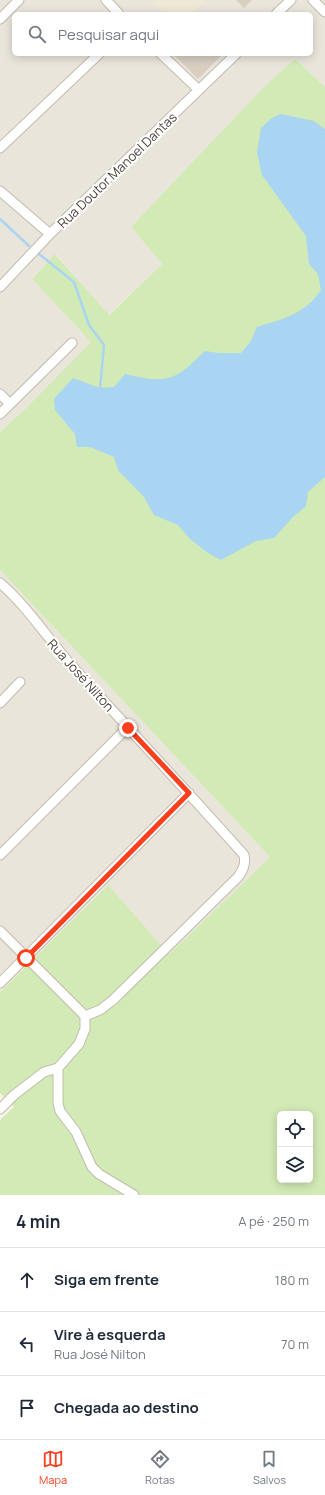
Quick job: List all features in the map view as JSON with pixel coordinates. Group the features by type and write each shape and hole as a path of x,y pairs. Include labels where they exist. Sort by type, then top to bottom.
{"street":[{"path":"0,19 19,0"},
{"path":"106,0 118,12"},
{"path":"278,12 291,0"},
{"path":"313,0 325,12"},
{"path":"0,148 97,56"},
{"path":"163,56 199,90"},
{"name":"Rua Doutor Manoel Dantas","path":"0,288 50,234 234,56"},
{"path":"0,191 50,234"},
{"path":"0,414 72,343"},
{"path":"0,394 10,404"},
{"name":"Rua José Nilton","path":"0,583 19,602 56,648 244,855 245,860 243,871 238,877 113,1000 100,1010 85,1016"},
{"path":"0,703 20,682"},
{"path":"0,854 128,728"},
{"path":"0,983 189,793"},
{"path":"0,931 85,1016 85,1029 78,1044 58,1068 44,1072 14,1095 0,1109"},
{"path":"58,1068 58,1103 60,1111 76,1132 92,1167 99,1174 134,1195"}],"shaded area":[{"path":"0,0 325,0 325,87 295,59 131,227 162,264 108,315 56,254 32,278 91,342 25,409 0,432"},
{"path":"151,0 206,0 193,12 162,12"},
{"path":"0,570 270,857 169,954 107,885 0,992"}],"green space":[{"path":"295,59 325,87 325,1195 0,1195 0,1120 14,1107 0,1093 0,992 108,885 169,954 270,857 0,570 0,432 25,409 91,342 32,279 55,254 109,315 162,264 131,227 264,87"}],"water":[{"path":"281,114 314,121 325,129 325,477 308,492 306,506 293,517 274,538 256,541 221,560 208,553 190,539 178,525 154,515 144,497 118,470 114,457 90,447 77,447 75,434 55,410 54,399 73,378 100,388 114,387 125,374 156,379 174,376 187,368 205,351 218,353 241,353 251,341 257,327 285,318 301,310 315,298 321,290 318,274 309,264 306,236 262,175 257,152 261,128 272,118"}],"building":[{"path":"236,0 252,0 244,8"},
{"path":"175,56 221,56 198,79"}],"waterway":[{"path":"0,219 29,246"},
{"path":"39,254 74,282 89,325 104,345 100,389"}],"route":[{"path":"26,958 189,793 128,728"}]}
